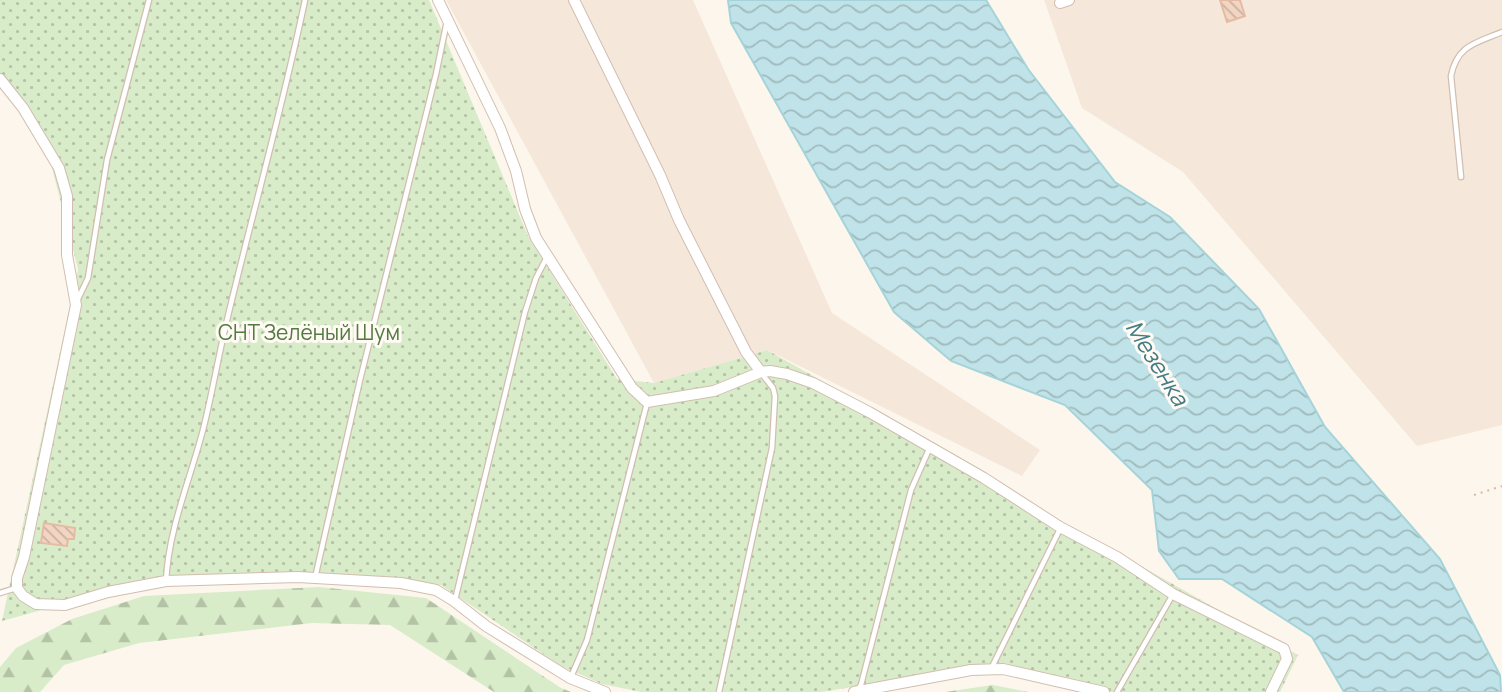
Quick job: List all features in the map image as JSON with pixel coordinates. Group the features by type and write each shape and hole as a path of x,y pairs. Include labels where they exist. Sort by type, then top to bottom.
{"street":[{"path":"438,0 500,128 536,238 632,388 647,402 713,390 761,372 787,374 813,383 931,446 1060,527 1117,557 1173,594 1284,649 1287,659 1271,692"},
{"path":"574,0 660,175 679,220 746,352 761,372"},
{"path":"0,79 23,108 60,168 67,196 66,256 76,305 24,557 17,578 17,588 23,597 36,604 65,605 108,592 166,581 314,578 401,583 436,590 486,626 570,678 605,692"},
{"path":"856,691 971,670 1003,669 1104,692"}],"lane":[{"path":"76,305 88,278 107,160 149,0"},
{"path":"166,581 167,553 173,527 203,427 305,0"},
{"path":"314,578 447,20"},
{"path":"1461,177 1451,76 1454,64 1464,49 1502,32"},
{"path":"454,601 525,312 536,278 548,257"},
{"path":"719,692 772,448 775,396 773,387 761,372"},
{"path":"570,678 587,640 647,402"},
{"path":"856,691 861,685 911,491 931,446"},
{"path":"991,670 1060,527"},
{"path":"0,593 17,588"},
{"path":"1117,692 1173,594"}],"path":[{"path":"1474,495 1502,486"}],"shaded area":[{"path":"446,0 693,0 832,313 1040,450 1022,476 767,350 654,383"},
{"path":"1044,0 1502,0 1502,425 1417,446 1183,172 1082,108"}],"green space":[{"name":"СНТ Зелёный Шум","path":"0,0 429,0 528,236 617,379 654,383 767,350 1298,655 1280,692 1084,692 1001,663 821,692 641,692 602,684 561,666 441,585 310,572 157,578 2,621 78,269 42,129 0,73"},
{"path":"319,587 426,598 571,692 494,692 390,625 312,623 139,643 64,665 40,692 0,692 0,667 16,648 72,619 144,596"},
{"path":"993,685 1028,692 945,692"}],"water":[{"name":"Мезенка","path":"728,0 986,0 1028,69 1115,182 1170,217 1259,309 1325,427 1440,559 1500,675 1501,692 1344,692 1312,637 1222,579 1179,579 1159,551 1152,490 1065,405 951,361 894,312 731,23"}],"building":[{"path":"1220,0 1240,0 1245,16 1227,22"},
{"path":"44,523 75,528 74,539 68,539 67,546 41,543"}]}
